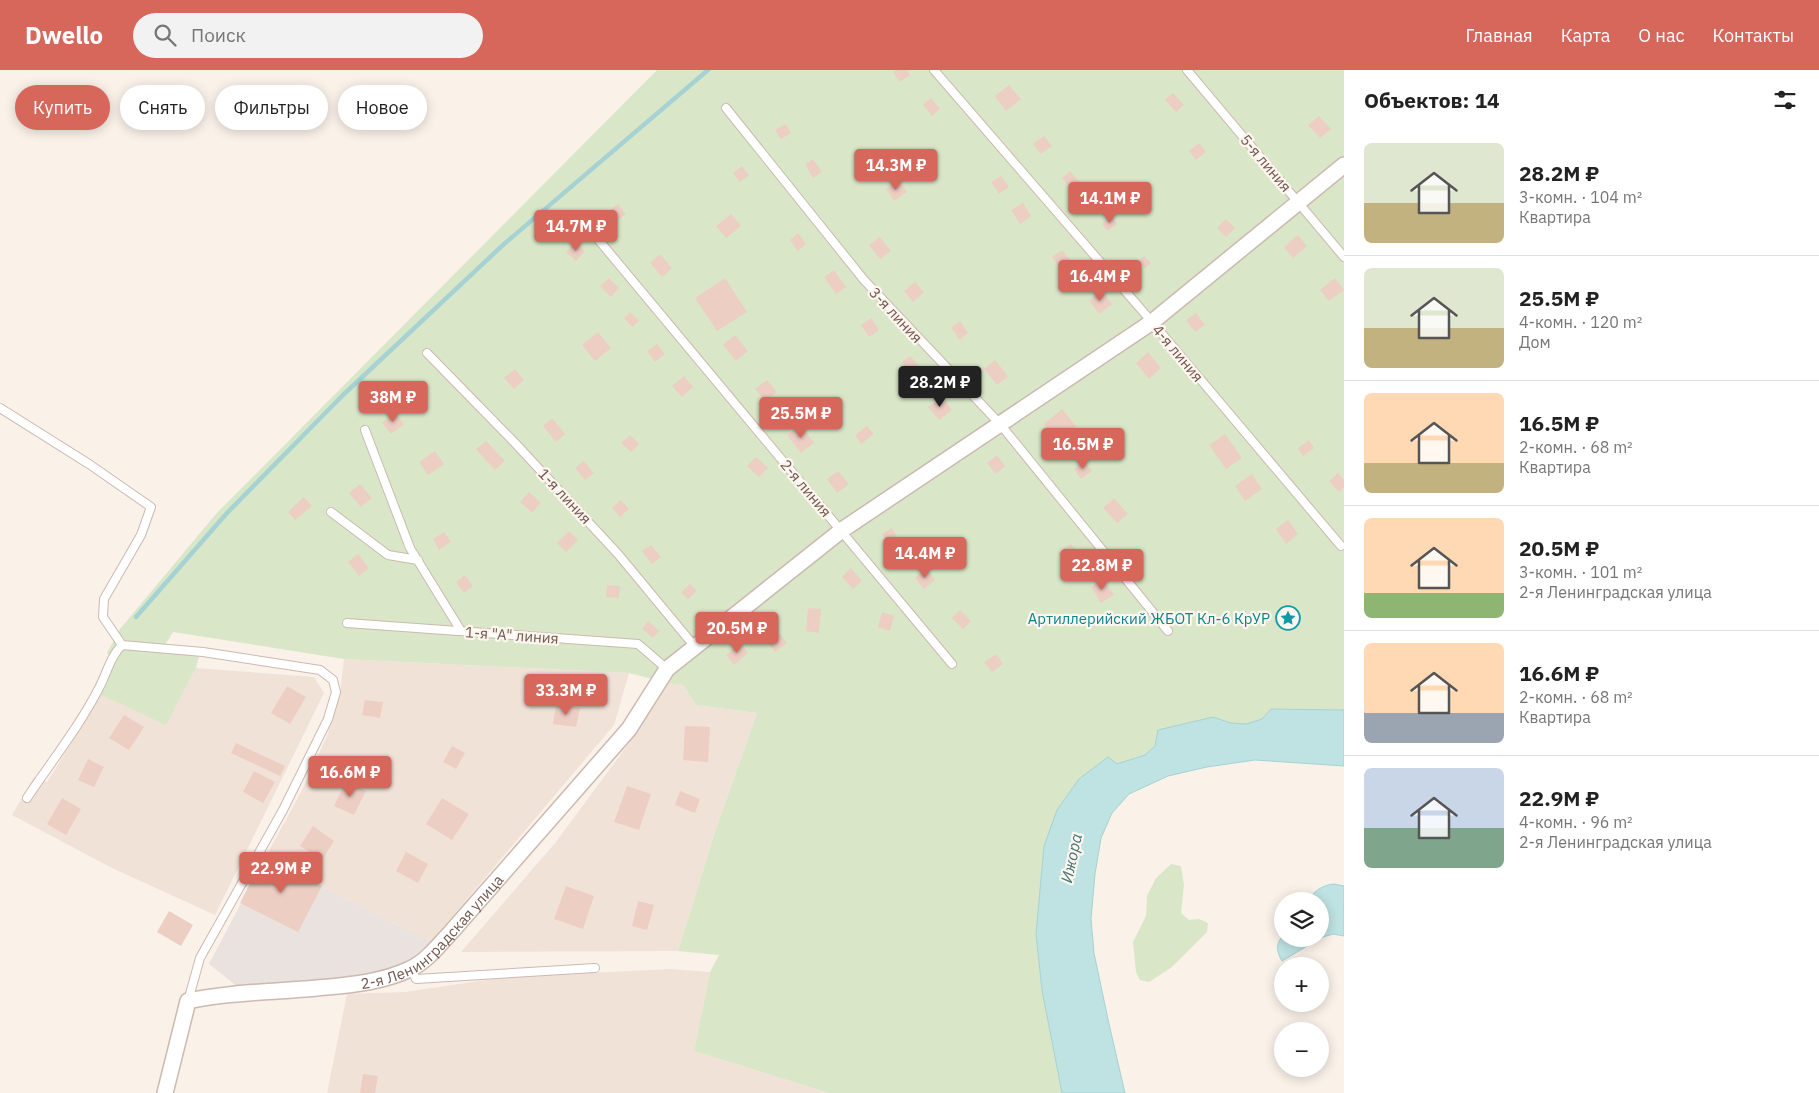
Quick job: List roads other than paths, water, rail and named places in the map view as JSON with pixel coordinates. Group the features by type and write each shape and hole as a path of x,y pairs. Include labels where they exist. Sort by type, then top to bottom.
{"street":[{"name":"2-я Ленинградская улица","path":"188,1001 216,995 359,985 385,979 411,969 431,953 452,931 629,729 667,669 842,530 1152,322 1344,165"},
{"path":"165,1093 188,1001"}],"lane":[{"name":"4-я линия","path":"934,70 1152,322 1341,546"},
{"name":"5-я линия","path":"1186,70 1344,257"},
{"name":"3-я линия","path":"726,108 864,280 1000,424 1168,631"},
{"name":"2-я линия","path":"582,220 952,664"},
{"name":"1-я линия","path":"427,353 515,443 618,554 695,647"},
{"path":"0,408 89,464 150,507 141,535 104,599 102,617 122,644 203,652 320,670 333,680 336,692 328,719 283,810 200,958 188,1001"},
{"path":"365,430 410,548 461,631"},
{"path":"331,512 388,555 418,560"},
{"name":"1-я \"А\" линия","path":"347,623 638,644 667,669"},
{"path":"27,798 99,688 114,652 122,644"},
{"path":"411,969 416,979 595,968"}],"water":[{"name":"Ижора","path":"1271,709 1344,710 1344,766 1255,760 1207,767 1168,776 1129,794 1112,813 1101,838 1095,874 1091,919 1094,953 1125,1093 1062,1093 1042,990 1036,934 1044,846 1057,810 1079,779 1108,757 1117,764 1145,755 1155,746 1158,730 1213,717 1231,723 1246,724 1262,719"},
{"path":"1334,884 1344,886 1344,936 1329,935 1329,892 1315,892"},
{"path":"1278,947 1306,947 1289,957 1280,957"}],"waterway":[{"path":"136,617 227,513 342,396 504,244 708,70"}],"place":[{"name":"Артиллерийский ЖБОТ Кл-6 КрУР","path":"1288,618"}]}
